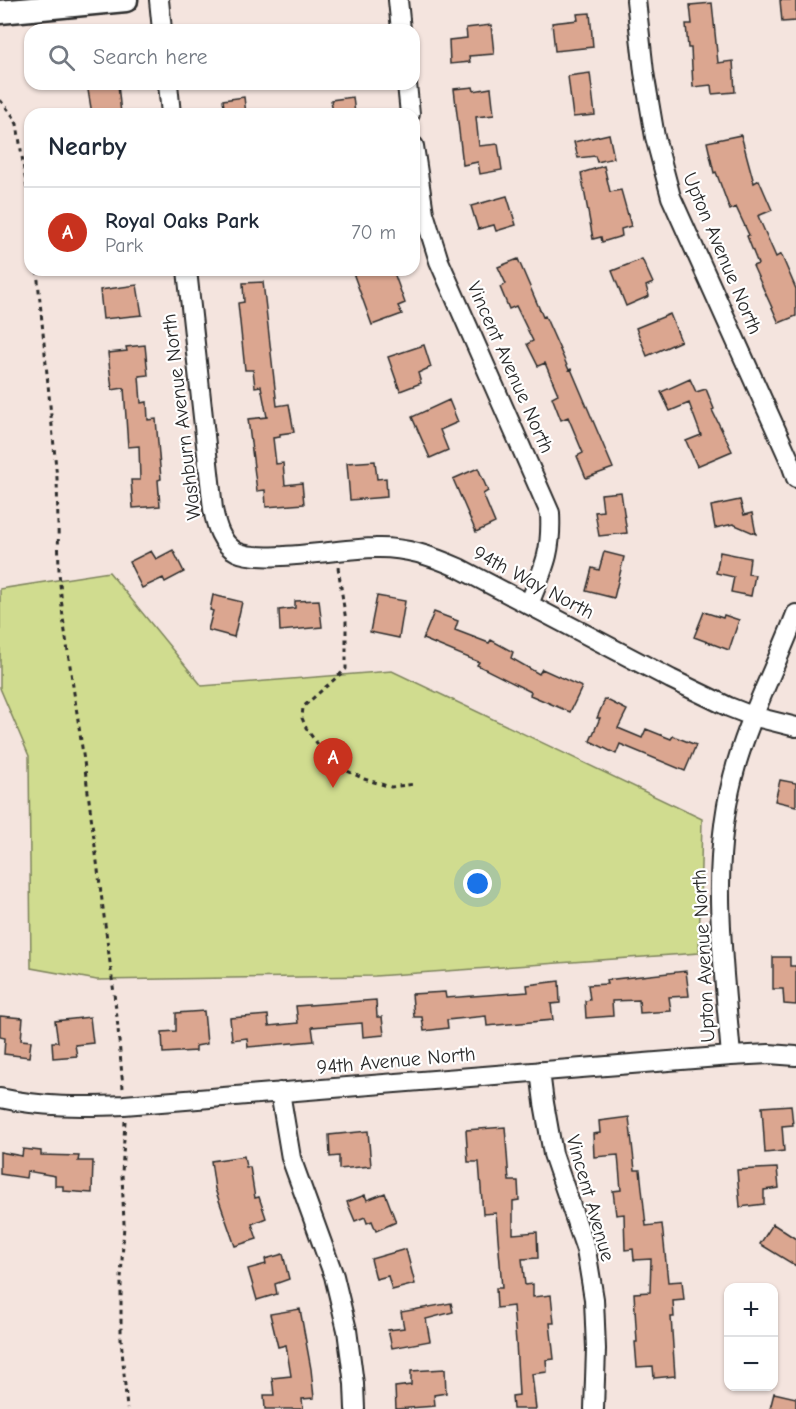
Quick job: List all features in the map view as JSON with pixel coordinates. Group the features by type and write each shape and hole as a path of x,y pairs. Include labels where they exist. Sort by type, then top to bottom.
{"street":[{"path":"0,12 126,0"},
{"path":"159,0 161,24"},
{"path":"398,0 400,24"},
{"name":"Upton Avenue North","path":"636,0 644,72 655,137 671,197 786,450 796,478"},
{"path":"169,90 170,108"},
{"path":"408,90 409,108"},
{"name":"Vincent Avenue North","path":"420,186 424,213 439,261 550,513 552,538 548,558 529,604"},
{"name":"Washburn Avenue North","path":"188,276 216,527 224,541 236,552"},
{"name":"94th Way North","path":"236,552 252,556 271,556 376,548 405,549 434,557 671,679 753,716 796,727"},
{"name":"Upton Avenue North","path":"731,1056 720,921 719,870 724,821 737,764 753,716 796,614"},
{"name":"94th Avenue North","path":"0,1098 26,1104 66,1107 124,1105 731,1056 769,1054 796,1056"},
{"name":"Vincent Avenue","path":"540,1071 554,1154 586,1251 594,1299 596,1349 594,1409"},
{"path":"280,1092 291,1158 301,1192 334,1276 347,1329 355,1409"}],"path":[{"path":"0,100 17,124 24,169"},
{"path":"38,276 57,478 60,592 117,1017 123,1093"},
{"path":"336,551 346,621 346,669 303,707 302,718 307,730 333,764 364,779 391,788 415,784"},
{"path":"124,1116 126,1130 122,1174 124,1245 121,1326 127,1409"}],"green space":[{"path":"109,572 202,686 392,671 702,819 699,953 375,976 97,980 31,968 29,756 0,688 0,589"}],"building":[{"path":"780,0 796,0 796,21 782,22"},
{"path":"712,3 718,63 733,61 735,92 712,94 711,85 693,87 691,48 688,48 686,24 692,24 690,5"},
{"path":"590,13 593,47 555,51 552,23 578,20 577,14"},
{"path":"491,25 494,54 469,56 470,62 450,64 449,40 467,38 466,28"},
{"path":"590,73 595,115 573,117 568,76"},
{"path":"473,87 474,91 491,88 494,115 476,117 479,146 498,144 502,170 480,174 478,162 463,165 454,89"},
{"path":"88,90 119,90 120,108 91,108"},
{"path":"244,97 245,108 224,108 223,100"},
{"path":"353,97 354,108 332,108 331,100"},
{"path":"609,134 614,158 597,162 595,156 578,158 574,142"},
{"path":"741,135 754,183 759,180 772,210 758,216 776,257 781,254 796,289 796,316 779,323 753,266 758,264 747,236 749,235 736,207 730,210 716,172 714,173 707,142"},
{"path":"604,166 610,192 621,190 631,226 621,229 622,236 602,242 601,237 593,239 581,173"},
{"path":"507,196 516,225 496,231 494,225 478,229 471,206"},
{"path":"518,259 543,317 545,316 569,370 571,369 613,468 586,478 577,456 583,453 568,417 561,420 552,397 558,394 545,363 538,366 527,344 533,341 516,306 509,309 500,287 506,284 498,267"},
{"path":"642,259 653,283 646,286 649,296 626,306 612,271"},
{"path":"354,276 395,276 405,303 398,306 402,314 372,325"},
{"path":"263,282 277,406 289,404 294,432 280,434 280,437 273,438 276,464 283,463 285,485 302,483 304,504 266,507 265,490 257,491 248,419 267,417 261,386 255,387 253,370 245,370 238,303 244,302 243,283"},
{"path":"137,285 142,315 103,319 100,290"},
{"path":"670,314 681,341 647,356 636,328"},
{"path":"145,345 148,375 139,376 141,403 147,402 148,420 156,419 161,479 158,480 160,506 133,508 131,480 140,480 139,446 128,447 124,388 112,390 108,353 127,351 126,347"},
{"path":"424,345 431,367 418,373 421,383 400,391 388,357"},
{"path":"690,379 696,392 706,389 714,409 712,410 732,451 697,466 686,441 701,435 689,403 670,411 661,392"},
{"path":"449,400 458,422 440,430 448,450 430,458 412,417"},
{"path":"375,461 377,479 386,478 387,497 350,500 347,463"},
{"path":"478,468 488,491 483,494 495,523 476,532 453,479"},
{"path":"621,492 627,533 599,536 595,512 603,511 601,494"},
{"path":"740,500 744,515 752,513 756,534 733,524 715,528 711,506"},
{"path":"173,550 184,572 165,582 163,578 142,588 129,562 151,551 156,559"},
{"path":"604,552 624,557 614,598 586,591 592,568 599,570"},
{"path":"720,552 750,558 748,574 755,575 751,596 731,592 734,577 716,573"},
{"path":"213,595 242,602 234,637 208,630 213,611 210,610"},
{"path":"377,596 405,601 399,638 370,632"},
{"path":"319,600 322,627 280,631 279,610 295,608 295,601"},
{"path":"434,612 458,621 455,630 489,643 491,640 513,652 511,658 539,674 542,669 582,687 570,712 530,695 531,692 477,665 479,662 423,639"},
{"path":"704,612 739,620 729,650 694,637"},
{"path":"605,699 627,710 618,728 642,738 646,729 671,739 673,736 696,745 685,771 620,744 616,754 590,741"},
{"path":"780,780 796,783 796,806 775,801"},
{"path":"773,957 790,957 790,966 796,966 796,1005 784,1004 783,989 773,989"},
{"path":"686,971 689,996 669,997 671,1011 640,1013 639,1000 612,1001 613,1016 586,1018 585,1001 590,1000 588,985 607,984 606,980"},
{"path":"559,981 560,1003 551,1004 553,1020 487,1026 486,1016 447,1020 448,1028 424,1031 422,1017 414,1017 412,994 445,992 446,998 528,992 527,985"},
{"path":"376,1000 377,1017 382,1017 384,1035 363,1037 362,1023 312,1027 314,1041 248,1047 247,1038 232,1040 230,1018 268,1015 269,1026 298,1023 296,1006"},
{"path":"204,1011 207,1044 196,1046 196,1051 163,1053 162,1032 176,1031 176,1013"},
{"path":"0,1016 23,1018 21,1040 31,1041 29,1057 4,1054 5,1038 0,1037"},
{"path":"90,1017 93,1043 75,1045 77,1056 53,1058 52,1042 58,1042 55,1021"},
{"path":"791,1105 793,1125 782,1126 784,1151 765,1153 762,1107"},
{"path":"629,1117 635,1170 640,1170 646,1226 662,1224 668,1282 682,1281 684,1300 673,1301 674,1317 671,1317 675,1376 654,1378 653,1366 637,1367 634,1293 650,1292 651,1259 634,1260 633,1249 625,1250 624,1214 616,1215 613,1191 621,1190 618,1155 594,1157 593,1134 600,1133 599,1121"},
{"path":"505,1127 509,1181 518,1181 519,1200 513,1201 513,1234 537,1232 538,1258 522,1259 525,1285 533,1284 533,1297 551,1295 554,1323 550,1323 554,1359 546,1360 547,1372 532,1374 536,1409 513,1409 512,1396 519,1395 513,1306 497,1308 496,1288 502,1288 496,1213 483,1214 479,1162 468,1162 466,1130"},
{"path":"368,1131 371,1166 339,1169 339,1156 330,1157 329,1135"},
{"path":"23,1149 41,1151 41,1155 79,1156 78,1161 93,1161 92,1193 63,1191 63,1186 55,1186 55,1176 27,1171 26,1178 0,1174 0,1152 22,1156"},
{"path":"244,1156 246,1167 250,1167 255,1198 259,1197 266,1218 252,1224 257,1239 235,1246 215,1189 211,1161"},
{"path":"777,1168 779,1188 764,1190 764,1204 740,1207 737,1170"},
{"path":"385,1193 396,1222 376,1231 372,1221 367,1223 365,1217 355,1221 347,1202 365,1195 367,1200"},
{"path":"773,1224 796,1239 796,1266 760,1244"},
{"path":"406,1249 415,1284 392,1290 388,1276 376,1279 371,1259"},
{"path":"283,1254 289,1279 275,1284 277,1294 257,1300 248,1269 266,1264 265,1259"},
{"path":"451,1303 453,1312 426,1319 430,1341 392,1348 388,1330 404,1328 401,1312"},
{"path":"300,1309 314,1398 302,1399 303,1409 265,1409 264,1395 274,1395 272,1378 291,1376 286,1345 278,1347 270,1314"},
{"path":"445,1369 446,1393 434,1395 435,1406 396,1409 395,1387 411,1385 411,1371"},
{"path":"774,1393 796,1398 796,1409 770,1409"}],"place":[{"name":"Royal Oaks Park","path":"333,788"}]}
